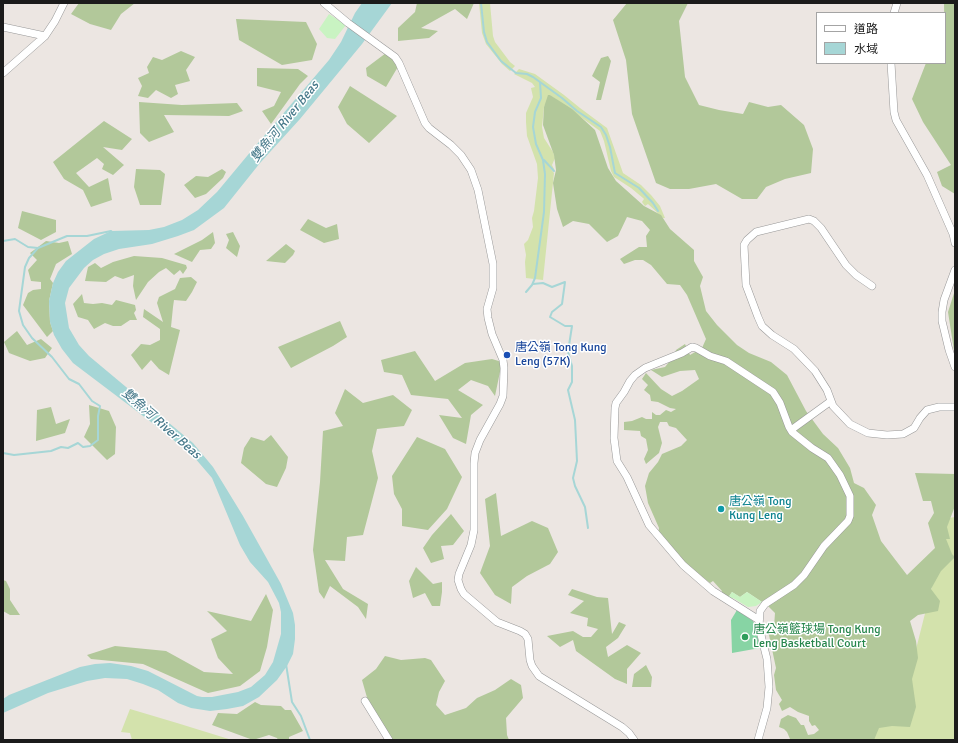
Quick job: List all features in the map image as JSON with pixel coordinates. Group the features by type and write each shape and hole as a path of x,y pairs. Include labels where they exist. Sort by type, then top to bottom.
{"street":[{"path":"3,73 45,36 64,3"},
{"path":"324,3 348,23 395,57 425,123 461,155 471,170 478,190 493,264 493,288 487,309 492,334 503,360 503,396 480,440 475,453 474,530 471,546 459,574 458,580 461,589 464,594 497,622 525,634 528,639 530,660 539,676 622,727 634,740"},
{"path":"3,27 45,36"},
{"path":"891,64 896,119 927,175 953,234 955,243"},
{"path":"872,286 856,275 846,264 821,228 814,221 809,219 756,232 744,245 746,285 758,317 767,331 794,349 815,370 827,390 833,406 850,424 868,433 887,435 903,434 910,431 924,413 931,409 955,407"},
{"path":"955,270 944,300 942,312 942,320 947,342 955,367"},
{"path":"758,740 767,708 769,687 767,659 759,627 762,608 794,585 804,575 824,546 848,521 850,516 850,496 834,464 791,430 780,403 773,392 726,361 710,356 694,347 639,371 630,381 616,403 615,408 614,438 617,461 627,477 649,525 683,565 713,591 759,620"},
{"path":"791,430 831,401"},
{"path":"365,701 389,740"}],"green space":[{"path":"79,3 135,3 121,14 111,30 90,24 71,14"},
{"path":"417,3 474,3 467,19 455,9 421,28 438,31 429,38 398,41 398,28 415,12"},
{"path":"479,3 490,3 493,36 495,42 510,62 515,66 510,71 502,64 486,44 482,33"},
{"path":"627,3 688,3 679,21 685,77 699,105 743,114 749,102 768,107 781,105 804,125 813,149 811,173 785,179 766,187 757,199 742,199 716,184 689,189 670,189 656,183 632,114 626,60 613,20"},
{"path":"944,3 955,3 955,194 942,186 937,172 951,165 923,122 912,99 926,64 946,64 946,12 944,12"},
{"path":"329,14 346,25 335,39 327,38 319,29"},
{"path":"236,19 306,22 317,44 312,60 282,65 239,40"},
{"path":"181,51 195,57 186,70 190,81 175,85 178,94 171,98 156,90 148,98 138,96 142,86 138,78 149,73 147,67 153,57 162,60"},
{"path":"386,53 399,65 386,87 367,76 366,68"},
{"path":"608,56 611,61 601,100 596,100 600,82 592,76 601,58"},
{"path":"257,68 298,69 308,76 300,84 271,124 262,111 274,106 281,92 257,86"},
{"path":"519,69 535,74 607,128 623,173 641,185 651,195 660,206 665,218 663,218 648,204 645,206 642,202 644,199 643,198 614,177 600,131 550,95 544,107 542,127 544,138 555,158 552,165 555,171 547,164 554,173 543,280 526,278 526,255 524,244 528,240 533,227 532,218 538,178 537,164 527,136 526,113 533,97 531,88 535,87 532,83 514,74"},
{"path":"350,86 397,116 369,143 347,124 338,107"},
{"path":"548,95 572,109 595,130 608,168 616,181 644,206 661,215 670,229 694,250 694,261 703,277 700,286 706,311 717,325 737,345 749,353 771,362 787,375 806,411 823,434 838,448 850,468 854,483 864,488 876,505 872,515 881,541 907,575 935,548 928,523 934,513 931,501 923,501 915,473 955,474 955,506 947,527 950,539 946,539 952,554 955,557 941,571 931,589 940,601 938,611 918,615 910,621 916,641 918,658 912,679 916,707 910,727 892,726 879,728 874,740 788,740 790,739 787,732 779,727 781,719 788,715 796,718 801,725 804,725 808,735 814,734 819,730 815,725 812,726 809,721 809,716 790,707 782,711 779,704 782,700 776,690 774,675 776,668 769,635 767,632 767,629 774,627 775,613 768,606 769,597 762,602 747,592 740,597 732,592 726,601 722,598 722,591 713,581 710,583 680,560 658,535 659,528 648,503 645,486 649,473 658,462 662,454 681,446 687,440 676,428 669,426 667,422 660,422 658,427 662,443 659,453 646,464 644,459 648,450 646,439 641,436 640,431 624,430 624,422 642,417 652,419 652,412 656,415 660,415 666,410 671,412 676,409 651,401 650,395 644,390 648,385 642,379 646,373 661,389 672,396 682,391 699,379 695,370 680,371 662,377 651,370 665,367 674,356 676,350 685,344 690,355 702,348 706,339 687,295 680,285 667,284 651,265 643,260 635,260 624,264 620,259 639,247 647,247 646,236 650,230 642,221 627,217 618,236 607,242 589,224 573,221 563,227 557,209 553,183 556,170 554,155 543,125 544,107"},
{"path":"139,102 182,105 237,103 243,111 229,116 164,115 174,132 149,142 140,133"},
{"path":"104,121 132,139 122,150 103,147 124,165 113,175 102,169 104,164 97,158 76,173 89,187 108,178 112,200 91,207 83,190 64,179 53,162"},
{"path":"136,169 160,170 165,174 161,205 140,205 134,187"},
{"path":"222,169 226,172 223,178 206,194 195,198 184,185 196,176 208,177"},
{"path":"22,211 56,220 56,232 41,240 18,228"},
{"path":"308,219 326,228 337,224 339,239 324,243 300,230"},
{"path":"213,232 215,243 211,249 200,250 192,262 174,254 202,240"},
{"path":"233,232 240,246 237,257 226,248 229,240 226,234"},
{"path":"46,241 59,243 68,241 72,254 56,264 50,279 53,283 49,301 50,322 53,331 47,337 23,305 28,293 33,290 41,289 41,282 31,281 28,270 37,260 30,253"},
{"path":"286,244 295,251 285,263 266,261"},
{"path":"134,256 162,258 186,265 187,268 183,274 180,270 174,275 166,268 159,272 148,282 136,300 133,286 134,275 123,279 115,276 106,282 85,281 88,267 95,263 101,268 113,262"},
{"path":"191,277 197,282 186,301 174,300 171,327 180,330 169,375 159,369 151,360 142,370 131,355 141,344 150,345 160,340 160,329 143,317 144,309 163,322 157,303 159,297 175,289 180,278"},
{"path":"955,290 955,357 948,312"},
{"path":"82,294 84,303 102,303 112,305 116,300 135,305 136,310 134,313 137,320 130,320 121,326 113,326 105,323 94,329 88,320 78,317 73,304"},
{"path":"340,321 347,337 291,368 278,347"},
{"path":"17,331 27,345 41,339 52,348 45,358 30,361 9,353 4,342"},
{"path":"415,351 435,381 465,363 492,359 502,362 495,396 488,386 471,380 458,390 483,405 471,415 466,444 453,438 439,415 462,418 448,399 411,395 402,375 384,372 381,360"},
{"path":"345,389 363,403 393,395 412,410 404,426 377,429 372,451 378,478 363,535 347,537 345,561 325,560 343,589 368,604 366,619 358,607 330,586 324,599 319,592 313,550 320,482 323,431 343,426 335,413"},
{"path":"89,405 109,411 116,427 115,454 107,460 84,437 90,424"},
{"path":"51,407 56,424 70,419 65,433 36,441 37,410"},
{"path":"271,435 288,457 286,468 277,487 266,484 241,463 244,448 251,437 264,441"},
{"path":"417,437 445,449 462,477 447,509 428,530 402,526 402,509 394,494 392,476"},
{"path":"496,493 501,536 532,521 548,528 558,552 550,564 527,576 512,587 511,604 495,595 480,573 490,546 485,499"},
{"path":"451,514 464,531 453,545 441,546 444,559 431,563 423,548 432,535"},
{"path":"955,517 955,740 829,740 904,697 949,518"},
{"path":"416,567 433,584 442,582 440,606 432,606 425,593 413,598 409,581"},
{"path":"3,580 6,581 10,589 10,600 20,615 10,615 3,611"},
{"path":"572,589 597,597 608,598 612,634 619,622 626,625 618,638 606,647 608,657 627,645 641,653 627,669 627,684 615,679 576,651 573,640 560,647 547,636 573,631 583,637 591,637 598,629 587,626 588,618 570,613 584,601 568,595"},
{"path":"732,592 740,597 747,592 762,602 756,606 748,607 733,598 730,600 727,599"},
{"path":"266,594 273,610 267,647 260,671 240,686 208,693 143,664 91,659 87,655 115,646 166,651 204,672 233,674 218,658 211,639 227,631 207,611 251,621"},
{"name":"唐公嶺籃球場 Tong Kung Leng Basketball Court","path":"737,610 753,621 760,648 732,653 731,620"},
{"path":"385,656 401,660 425,658 431,660 445,681 439,692 436,705 445,715 466,708 477,698 495,690 511,679 521,685 523,698 506,718 507,735 509,740 390,740 370,708 362,680 376,669"},
{"path":"646,665 652,677 651,687 632,687 634,674"},
{"path":"255,702 261,705 281,706 285,710 291,710 303,731 289,737 289,740 278,740 277,738 269,735 253,740 212,725 218,713 237,714"},
{"path":"130,709 232,740 132,740 130,733 121,732"}],"water":[{"name":"雙魚河 River Beas","path":"362,3 392,3 362,44 300,119 260,163 224,208 194,230 152,244 119,249 104,254 93,260 84,268 69,288 65,303 69,328 79,345 89,356 193,443 213,467 243,516 281,584 293,613 295,639 293,654 287,666 277,680 259,697 243,706 227,709 210,711 191,708 178,703 158,690 143,684 127,679 105,678 87,681 48,693 3,713 3,699 9,695 80,667 95,664 110,663 131,666 148,671 197,696 212,697 238,692 251,687 265,675 273,662 281,634 281,612 279,603 268,582 250,562 240,545 212,478 194,457 159,428 73,363 62,349 54,335 50,322 49,301 53,283 58,272 66,261 94,239 111,231 149,230 164,227 182,220 198,210 217,192 329,60 341,42 355,13"}],"waterway":[{"path":"481,3 484,32 487,42 501,61 516,73 527,74 533,77 577,111 601,127 606,135 610,147 615,173 639,188 653,203 658,211"},
{"path":"526,292 532,285 535,278 544,212 545,174 543,160 536,144 533,127 535,112 541,98 540,82"},
{"path":"544,160 554,171"},
{"path":"3,241 15,239 28,247 38,248 67,236 87,236 112,232"},
{"path":"3,453 14,455 51,451 61,447 68,448 78,443 83,447 90,446 98,440 98,416 100,406 92,401 79,384 69,379 52,357 32,338 23,325 19,311 25,267 29,258 38,248"},
{"path":"533,284 543,283 552,287 565,282 562,304 552,312 550,317 565,326 572,326 568,352 572,366 572,382 568,390 575,420 577,461 573,478 575,486 585,507 588,528"},
{"path":"286,664 292,702 301,716 310,740"}],"place":[{"name":"唐公嶺 Tong Kung Leng (57K)","path":"507,355"},
{"name":"唐公嶺 Tong Kung Leng","path":"721,509"},
{"name":"唐公嶺籃球場 Tong Kung Leng Basketball Court","path":"745,637"}]}
